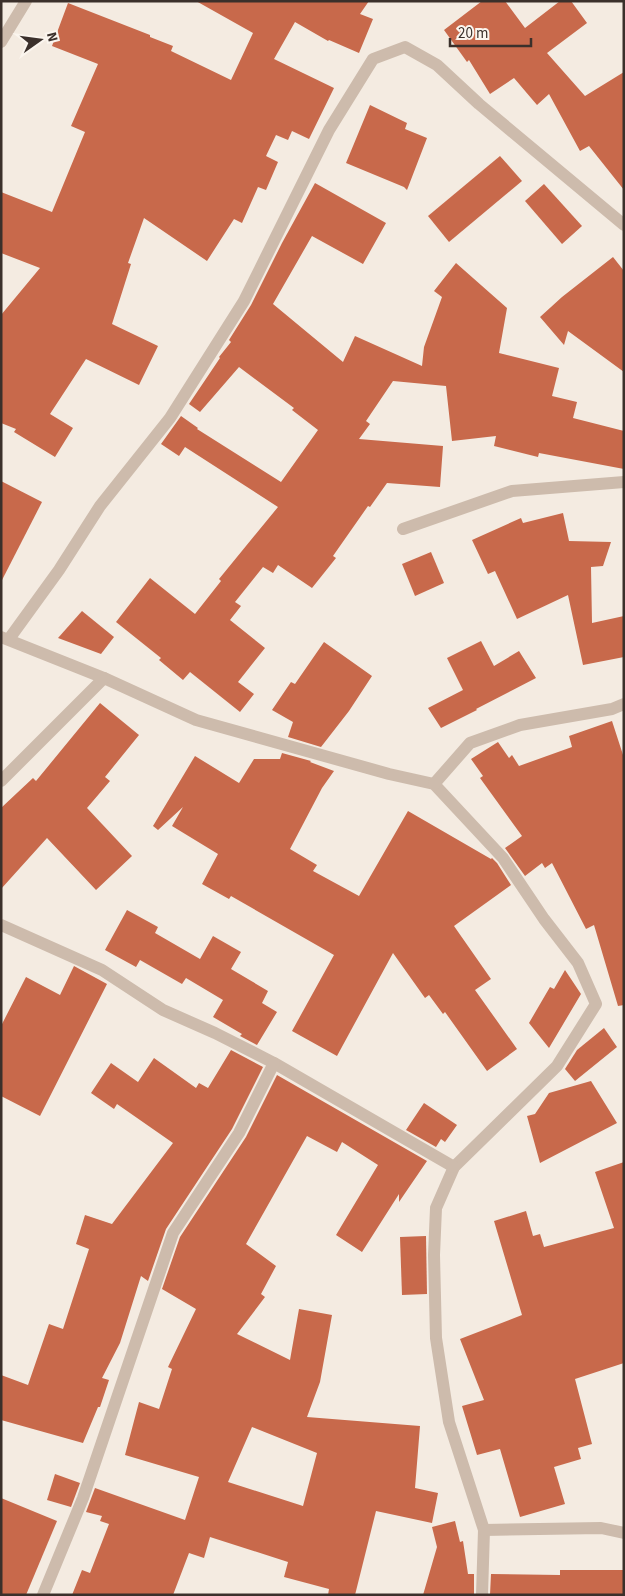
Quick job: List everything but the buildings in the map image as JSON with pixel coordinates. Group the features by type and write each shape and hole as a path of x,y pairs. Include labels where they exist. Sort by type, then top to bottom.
{"street":[{"path":"1,42 26,1"},
{"path":"482,1595 484,1530 449,1422 436,1338 434,1255 436,1208 454,1167 557,1066 596,1004 578,963 544,919 503,858 434,784 196,720 104,678 5,638 59,570 100,506 170,418 244,301 329,130 373,59 405,47 437,65 479,104 624,225"},
{"path":"403,529 512,492 624,482"},
{"path":"1,781 104,678"},
{"path":"434,784 470,743 520,725 612,708 624,704"},
{"path":"1,925 102,970 163,1010 215,1033 274,1063 454,1167"},
{"path":"43,1595 83,1498 152,1290 173,1233 239,1133 274,1063"},
{"path":"484,1530 600,1528 624,1533"}]}
